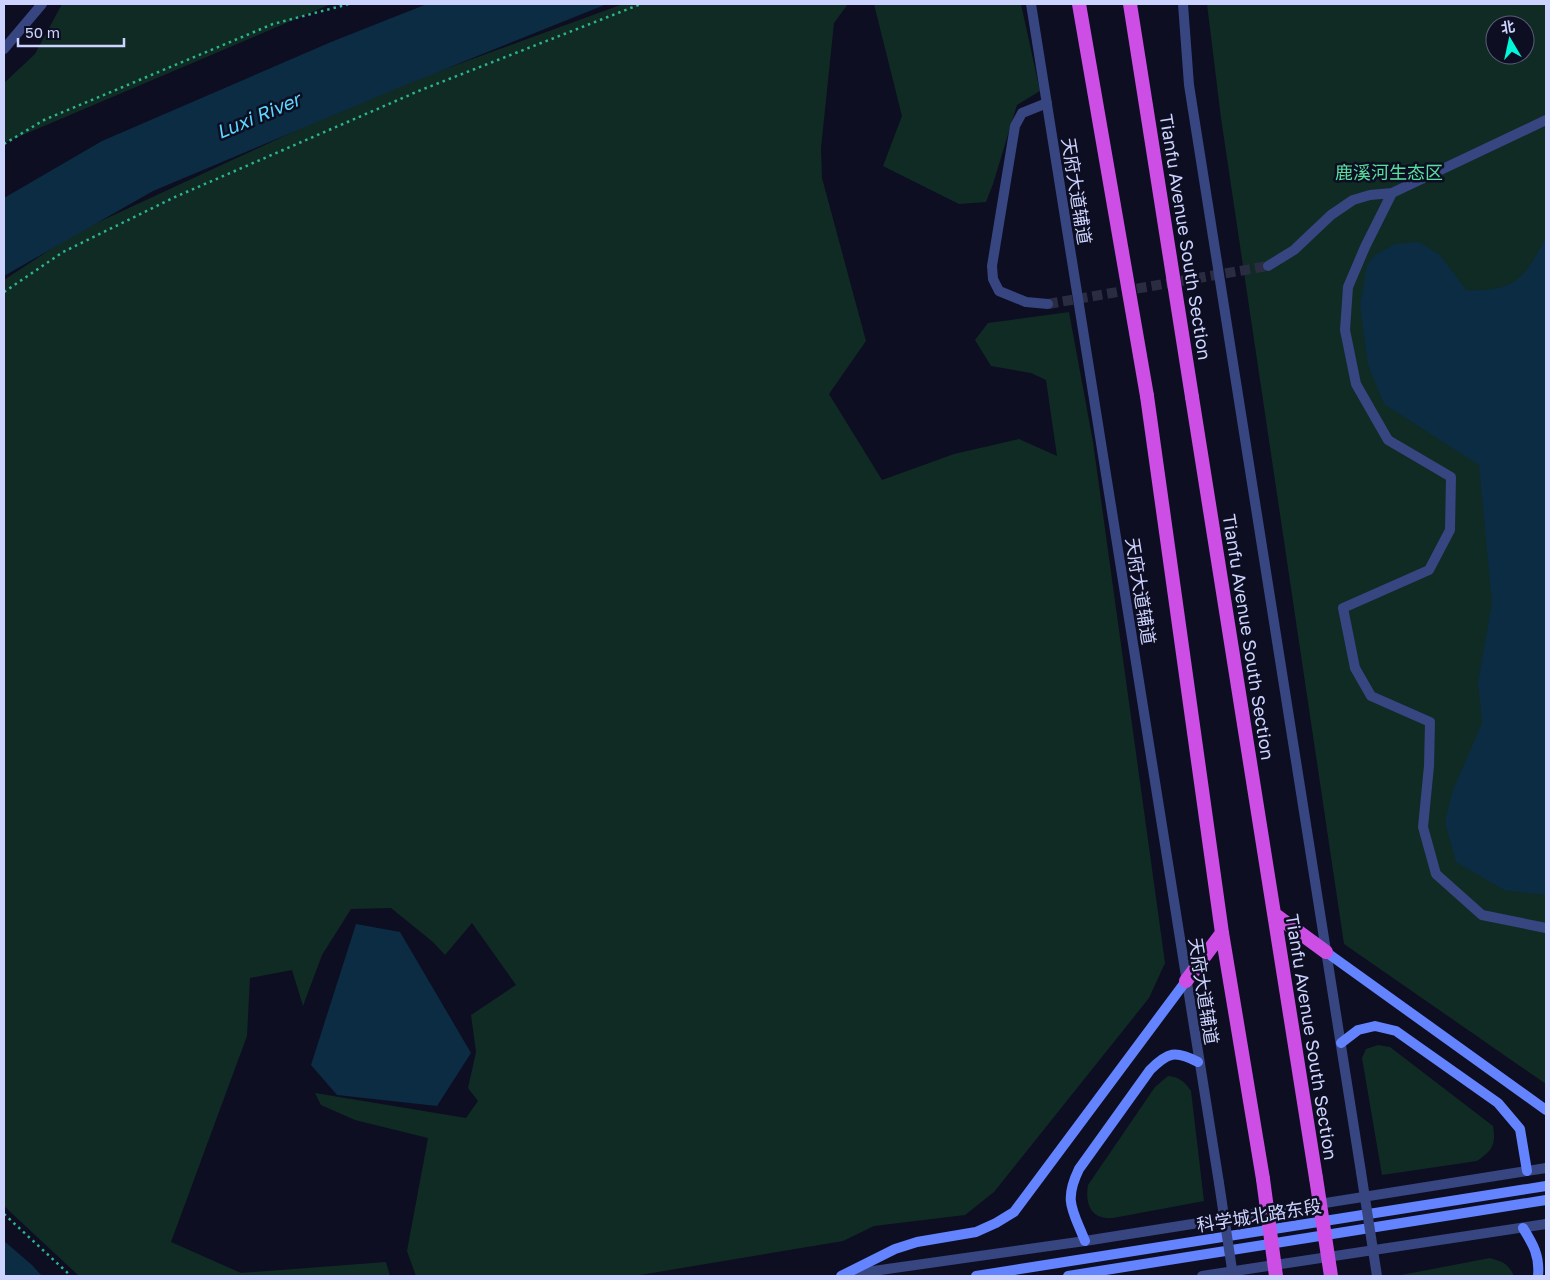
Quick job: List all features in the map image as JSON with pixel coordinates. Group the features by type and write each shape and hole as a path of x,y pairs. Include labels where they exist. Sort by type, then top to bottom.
{"highway":[{"path":"1079,4 1147,396 1222,933 1263,1179 1276,1276"},
{"name":"Tianfu Avenue South Section","path":"1130,4 1331,1276"},
{"path":"1274,914 1326,952"},
{"path":"1186,981 1222,933"}],"main road":[{"path":"1326,952 1546,1110"},
{"path":"840,1276 895,1250 917,1242 976,1232 1014,1212 1186,981"},
{"path":"1340,1043 1358,1030 1375,1026 1396,1031 1404,1036 1498,1102 1510,1115 1520,1129 1527,1171"},
{"path":"1085,1241 1070,1202 1071,1186 1079,1169 1150,1070 1162,1058 1174,1054 1188,1056 1198,1062"},
{"name":"科学城北路东段","path":"976,1276 1546,1186"},
{"name":"科学城北路东段","path":"1068,1276 1546,1200"},
{"path":"1523,1228 1535,1246 1538,1259 1538,1276"}],"street":[{"path":"4,49 42,4"},
{"name":"天府大道辅道","path":"1031,4 1233,1276"},
{"path":"1183,4 1189,85 1377,1276"},
{"path":"1047,103 1022,113 1015,126 992,266 993,279 999,291 1026,302 1048,304"},
{"path":"1268,266 1294,250 1330,215 1353,200 1392,193 1546,120"},
{"path":"1392,193 1365,246 1348,287 1346,330 1356,384 1388,440 1451,477 1450,530 1429,570 1343,608 1355,668 1371,696 1430,722 1429,766 1423,827 1436,874 1482,915 1546,928"},
{"path":"840,1276 1085,1241 1546,1168"},
{"path":"1202,1276 1546,1224"}],"path":[{"path":"4,144 44,120 272,24 349,4"},
{"path":"4,292 63,252 175,197 421,90 641,4"},
{"path":"4,1214 71,1276"}],"green space":[{"path":"62,4 331,4 4,143 4,83 35,54"},
{"path":"623,4 848,4 834,23 821,148 822,178 866,341 829,394 882,480 954,454 1019,439 1057,456 1046,380 1031,373 991,366 975,340 988,323 1069,312 1093,442 1165,963 1149,998 994,1192 965,1215 874,1226 843,1241 634,1276 416,1276 407,1251 428,1138 355,1120 321,1105 315,1093 466,1118 478,1101 468,1088 476,1052 471,1015 516,985 472,923 445,955 433,942 391,908 351,909 322,955 303,1006 292,970 250,978 247,1036 171,1242 241,1273 386,1262 390,1276 79,1276 4,1206 4,280 75,233 368,97"},
{"path":"874,4 1021,4 1040,91 1017,105 986,202 959,204 883,166 902,116"},
{"name":"鹿溪河生态区","path":"1207,4 1546,4 1546,1084 1344,944 1221,118"},
{"path":"1378,1045 1390,1047 1493,1126 1493,1143 1487,1154 1477,1161 1382,1175 1362,1058 1366,1049"},
{"path":"1168,1076 1181,1080 1191,1091 1204,1201 1113,1218 1096,1215 1088,1204 1088,1185 1155,1087"},
{"path":"1490,1258 1505,1264 1510,1268 1514,1276 1396,1276"}],"water":[{"name":"Luxi River","path":"427,4 607,4 393,90 153,191 4,276 4,198 102,141 331,42"},
{"path":"1546,236 1546,895 1504,890 1456,862 1445,822 1453,790 1482,723 1478,682 1492,603 1479,465 1384,404 1368,365 1360,305 1367,265 1375,255 1395,244 1419,242 1440,255 1466,290 1483,290 1508,285 1517,280 1532,262"},
{"path":"356,924 400,932 471,1053 437,1106 337,1095 311,1065"},
{"path":"4,1241 32,1265 42,1276 4,1276"}],"tunnel":[{"path":"1048,304 1268,266"}]}
